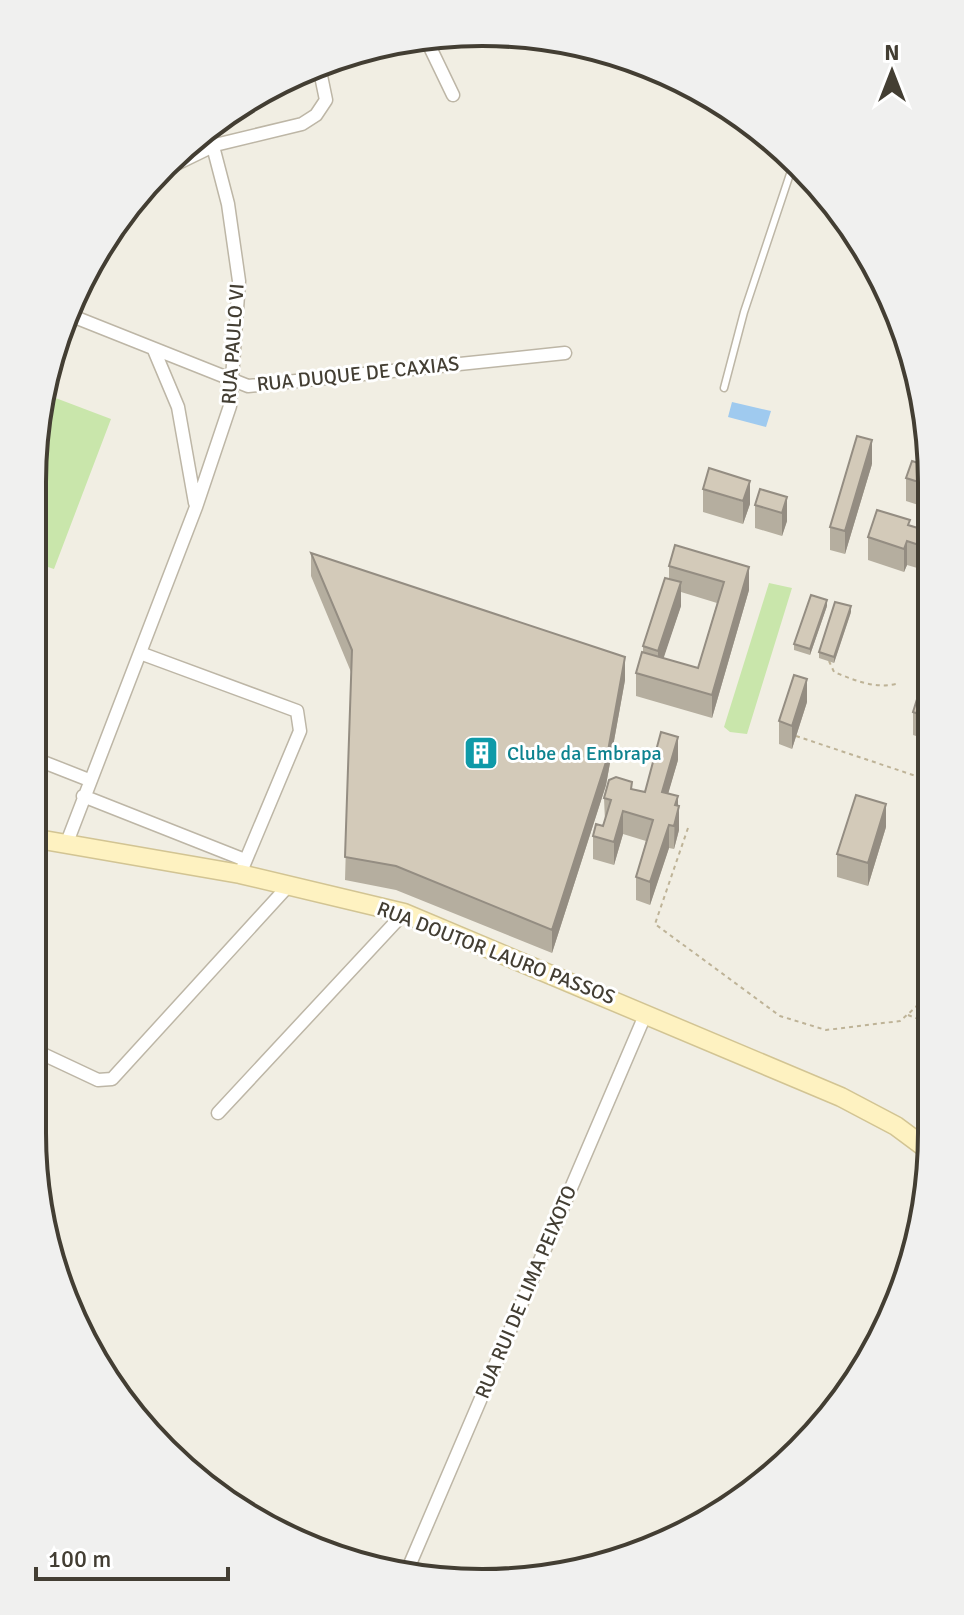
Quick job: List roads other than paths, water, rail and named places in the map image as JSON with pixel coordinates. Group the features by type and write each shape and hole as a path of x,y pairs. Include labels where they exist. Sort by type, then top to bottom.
{"main road":[{"name":"RUA DOUTOR LAURO PASSOS","path":"46,841 242,867 290,884 404,913 646,1013 874,1113 918,1143"}],"street":[{"path":"431,49 453,95"},
{"path":"193,156 215,145 302,124 316,115 326,100 321,77"},
{"name":"RUA PAULO VI","path":"66,845 226,424 239,281 213,140"},
{"name":"RUA DUQUE DE CAXIAS","path":"78,318 232,382 268,386 565,353"},
{"path":"154,350 178,407 196,507"},
{"path":"83,796 242,867 300,731 297,711 140,653"},
{"path":"46,763 89,780"},
{"path":"46,1056 98,1080 107,1081 118,1074 290,884"},
{"path":"218,1113 404,913"},
{"name":"RUA RUI DE LIMA PEIXOTO","path":"410,1563 646,1013"}],"lane":[{"path":"724,388 744,312 790,174"}],"water":[{"path":"732,402 771,411 766,427 728,417"}],"place":[{"name":"Clube da Embrapa","path":"481,753"}]}
